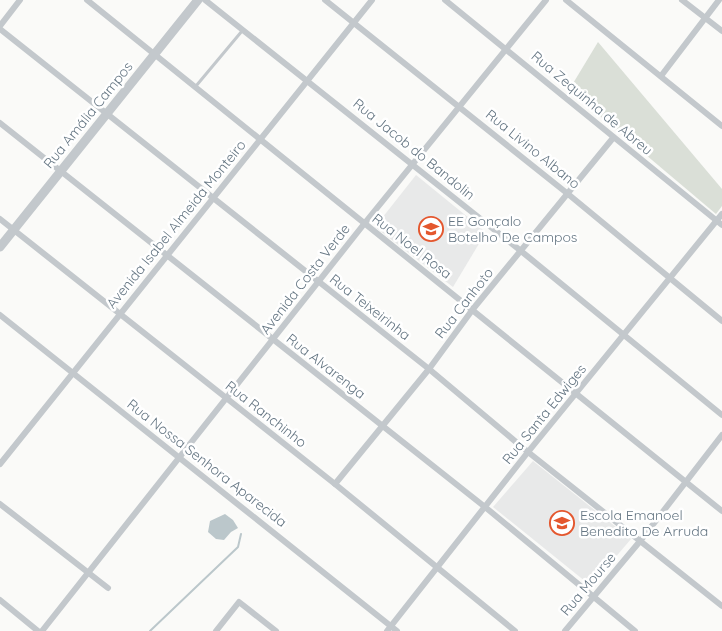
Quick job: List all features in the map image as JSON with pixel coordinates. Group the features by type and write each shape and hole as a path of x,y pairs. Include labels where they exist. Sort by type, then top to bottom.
{"street":[{"path":"0,28 20,0"},
{"name":"Rua Noel Rosa","path":"87,0 261,138 364,224 473,308 685,483 722,511"},
{"name":"Rua Amália Campos","path":"0,247 198,0"},
{"name":"Rua Jacob do Bandolin","path":"205,0 413,164 722,415"},
{"name":"Rua Livino Albano","path":"325,0 568,194 722,321"},
{"name":"Avenida Isabel Almeida Monteiro","path":"0,464 372,0"},
{"name":"Rua Zequinha de Abreu","path":"445,0 719,223"},
{"name":"Avenida Costa Verde","path":"40,631 180,458 364,224 546,0"},
{"path":"566,0 722,126"},
{"path":"682,0 722,31"},
{"path":"661,76 719,0"},
{"name":"Rua Teixeirinha","path":"0,28 429,369 528,452 722,606"},
{"name":"Rua Alvarenga","path":"0,123 484,508 635,631"},
{"name":"Rua Canhoto","path":"335,484 429,369 473,308 613,138"},
{"name":"Rua Santa Edwiges","path":"392,629 528,452 670,279 719,223 722,214"},
{"name":"Rua Ranchinho","path":"0,219 335,484 437,570 515,631"},
{"name":"Rua Nossa Senhora Aparecida","path":"0,315 392,629"},
{"name":"Rua Mourse","path":"565,631 641,540 722,435"},
{"path":"0,504 108,588"},
{"path":"0,600 40,631"},
{"path":"216,631 239,602 276,631"}],"lane":[{"path":"196,86 244,30"}],"shaded area":[{"path":"598,42 722,189 722,206 716,214 569,90"},
{"name":"EE Gonçalo Botelho De Campos","path":"416,175 486,232 453,287 375,227"},
{"name":"Escola Emanoel Benedito De Arruda","path":"533,461 631,539 591,586 493,507"},
{"path":"225,514 233,520 238,528 231,532 224,540 216,539 208,532 210,521"}],"waterway":[{"path":"150,631 238,547 241,534"}],"place":[{"name":"EE Gonçalo Botelho De Campos","path":"431,229"},
{"name":"Escola Emanoel Benedito De Arruda","path":"562,523"}]}
